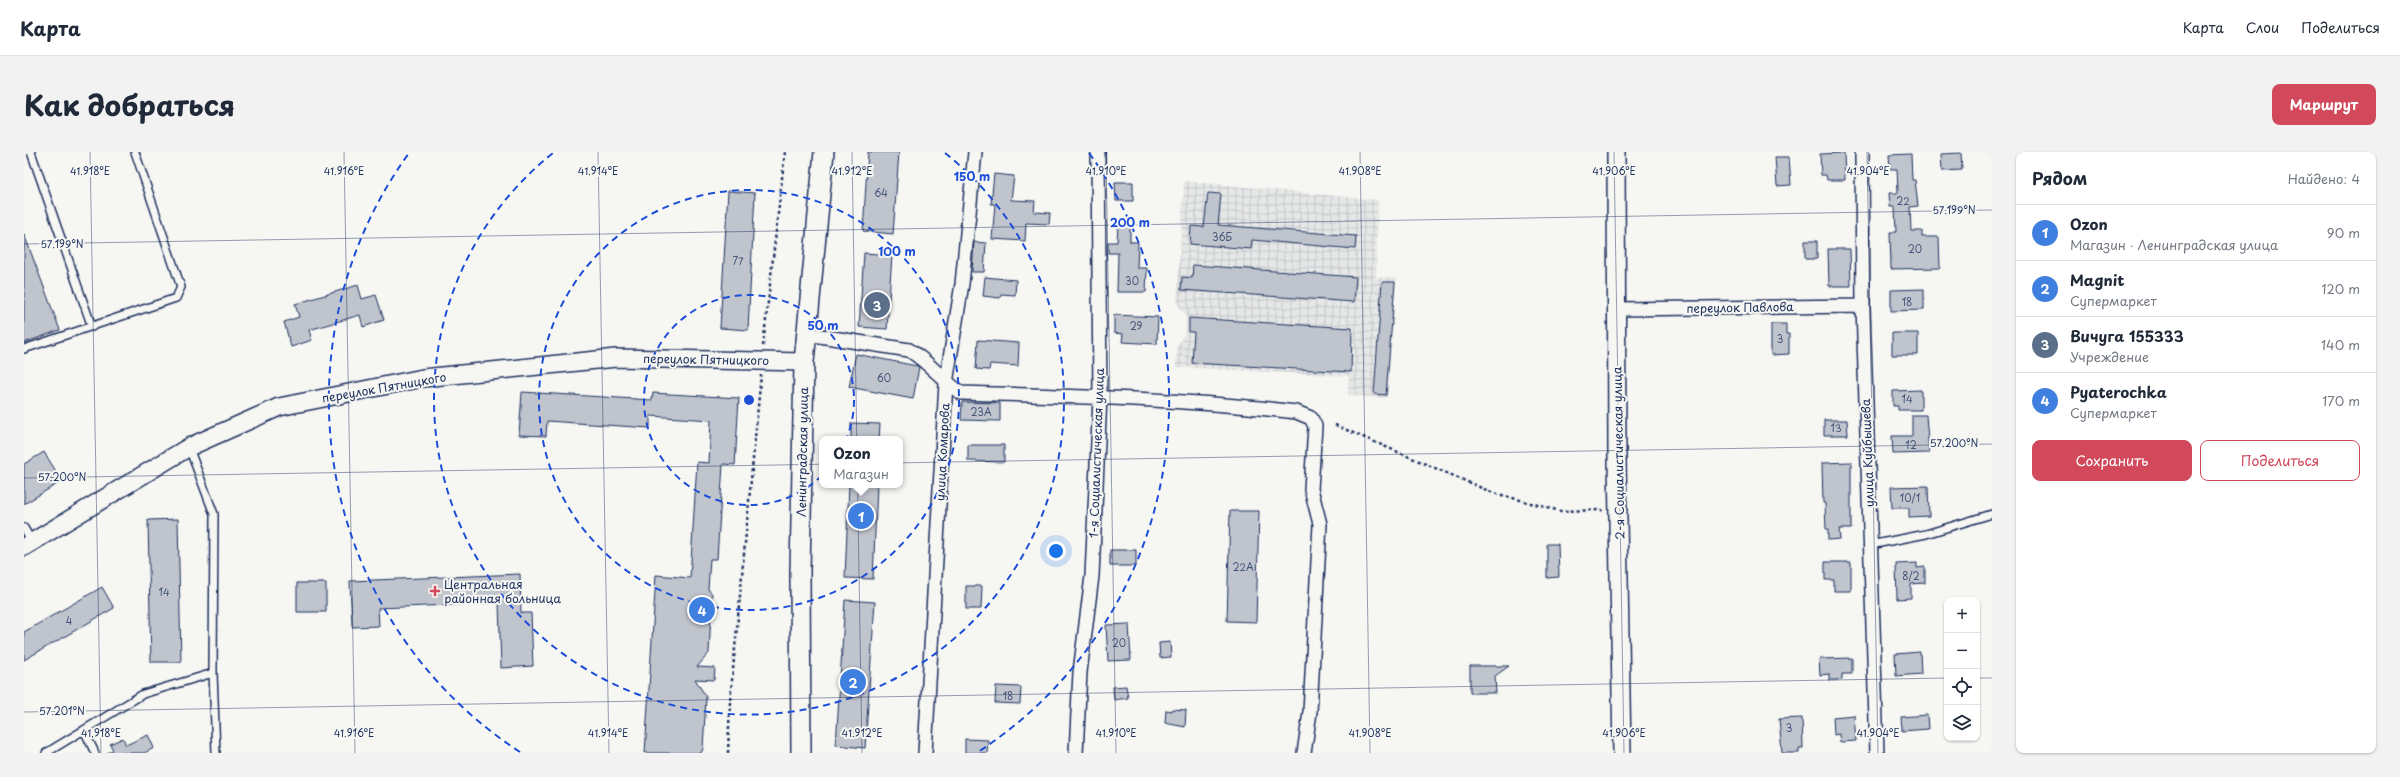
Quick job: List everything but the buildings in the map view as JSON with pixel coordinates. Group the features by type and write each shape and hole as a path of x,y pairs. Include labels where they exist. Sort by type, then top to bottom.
{"main road":[{"name":"Ленинградская улица","path":"801,753 800,573 804,362 824,152"}],"street":[{"name":"улица Комарова","path":"924,753 946,383 962,284 975,152"},
{"name":"1-я Социалистическая улица","path":"1076,753 1080,672 1092,576 1100,397 1098,152"},
{"name":"2-я Социалистическая улица","path":"1616,152 1618,510 1622,753"},
{"name":"улица Куйбышева","path":"1862,152 1863,306 1877,753"},
{"name":"переулок Павлова","path":"1617,309 1863,306"},
{"path":"807,334 909,350 920,356 946,383 961,393 1100,397 1281,410 1296,412 1311,418 1315,426 1311,489 1320,524 1310,712 1304,753"},
{"name":"переулок Пятницкого","path":"27,539 189,447 279,406 423,378 616,358 804,362"}],"lane":[{"path":"31,152 92,327"},
{"path":"24,349 176,298 182,287 135,152"},
{"path":"189,447 214,514 213,673 216,753"},
{"path":"1870,545 1926,534 1992,514"},
{"path":"46,753 142,694 213,673"},
{"path":"84,730 95,753"}],"path":[{"path":"728,753 730,701 762,360 785,152"},
{"path":"1335,425 1491,492 1560,511 1618,510"}],"shaded area":[{"path":"1184,181 1378,200 1376,277 1396,278 1387,398 1348,395 1349,376 1176,367 1177,347 1186,331 1186,316 1177,304"}],"place":[{"name":"Вичуга 155333","path":"877,305"},
{"name":"Ozon","path":"861,516"},
{"name":"Центральная районная больница","path":"435,591"},
{"name":"Pyaterochka","path":"702,610"},
{"name":"Magnit","path":"853,682"}]}
